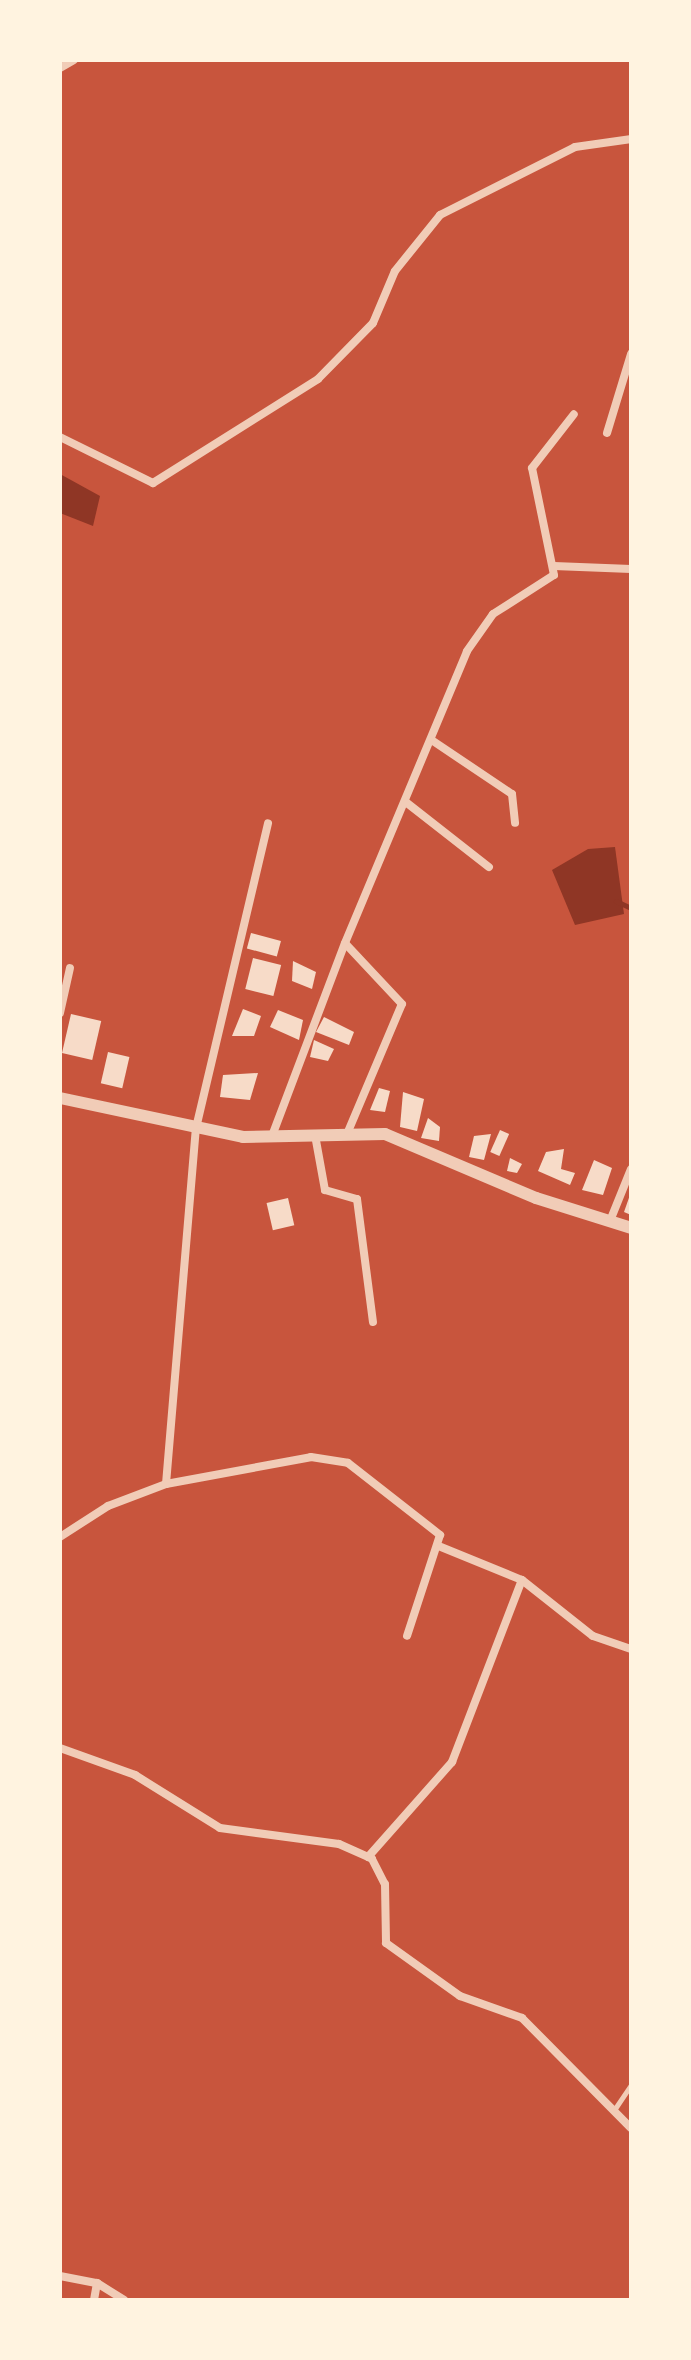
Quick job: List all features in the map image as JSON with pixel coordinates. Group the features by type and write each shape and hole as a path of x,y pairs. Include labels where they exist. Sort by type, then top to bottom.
{"street":[{"path":"60,68 74,60"},
{"path":"60,437 153,483 318,379 373,323 395,271 440,215 575,147 631,139"},
{"path":"607,433 631,354"},
{"path":"272,1136 345,943 433,741 467,651 493,614 554,575 532,468 574,414"},
{"path":"554,566 631,569"},
{"path":"433,741 512,794 515,823"},
{"path":"407,803 489,867"},
{"path":"166,1484 196,1128 268,823"},
{"path":"345,943 402,1004 347,1134"},
{"path":"60,1013 70,968"},
{"path":"60,1098 196,1128 272,1136 385,1134 631,1228"},
{"path":"315,1135 325,1190 357,1199 373,1322"},
{"path":"610,1221 631,1169"},
{"path":"60,1537 108,1506 166,1484 311,1457 348,1463 440,1535 441,1547 407,1636"},
{"path":"441,1547 522,1580 593,1636 631,1649"},
{"path":"368,1857 452,1762 522,1580"},
{"path":"60,1748 135,1775 220,1828 339,1844 368,1857 385,1884 386,1943 460,1996 522,2018 631,2128"},
{"path":"60,2276 97,2283 124,2300"},
{"path":"94,2300 97,2283"}],"lane":[{"path":"614,2110 631,2085"}],"shaded area":[{"path":"60,474 100,496 93,526 60,513"},
{"path":"615,847 624,914 575,925 552,870 588,849"}],"building":[{"path":"251,933 281,941 277,956 247,948"},
{"path":"253,958 281,965 273,996 245,989"},
{"path":"293,961 316,972 312,989 292,981"},
{"path":"243,1009 261,1016 254,1036 232,1036"},
{"path":"278,1010 303,1020 299,1040 270,1027"},
{"path":"71,1014 101,1021 92,1060 62,1053"},
{"path":"324,1017 354,1032 349,1045 316,1032"},
{"path":"314,1040 334,1049 328,1061 310,1057"},
{"path":"108,1052 129,1057 122,1088 101,1083"},
{"path":"258,1073 250,1100 220,1097 223,1075"},
{"path":"379,1088 390,1091 385,1112 370,1110"},
{"path":"403,1092 424,1099 417,1131 400,1127"},
{"path":"428,1118 440,1127 439,1141 421,1138"},
{"path":"500,1130 509,1134 499,1156 490,1152"},
{"path":"491,1134 484,1160 469,1157 474,1136"},
{"path":"564,1149 561,1169 575,1173 570,1185 538,1171 546,1152"},
{"path":"510,1158 522,1164 517,1173 507,1171"},
{"path":"594,1160 612,1168 603,1195 582,1190"},
{"path":"631,1192 631,1215 624,1212"},
{"path":"288,1198 294,1225 273,1230 267,1203"}],"waterway":[{"path":"616,901 631,908"}]}
